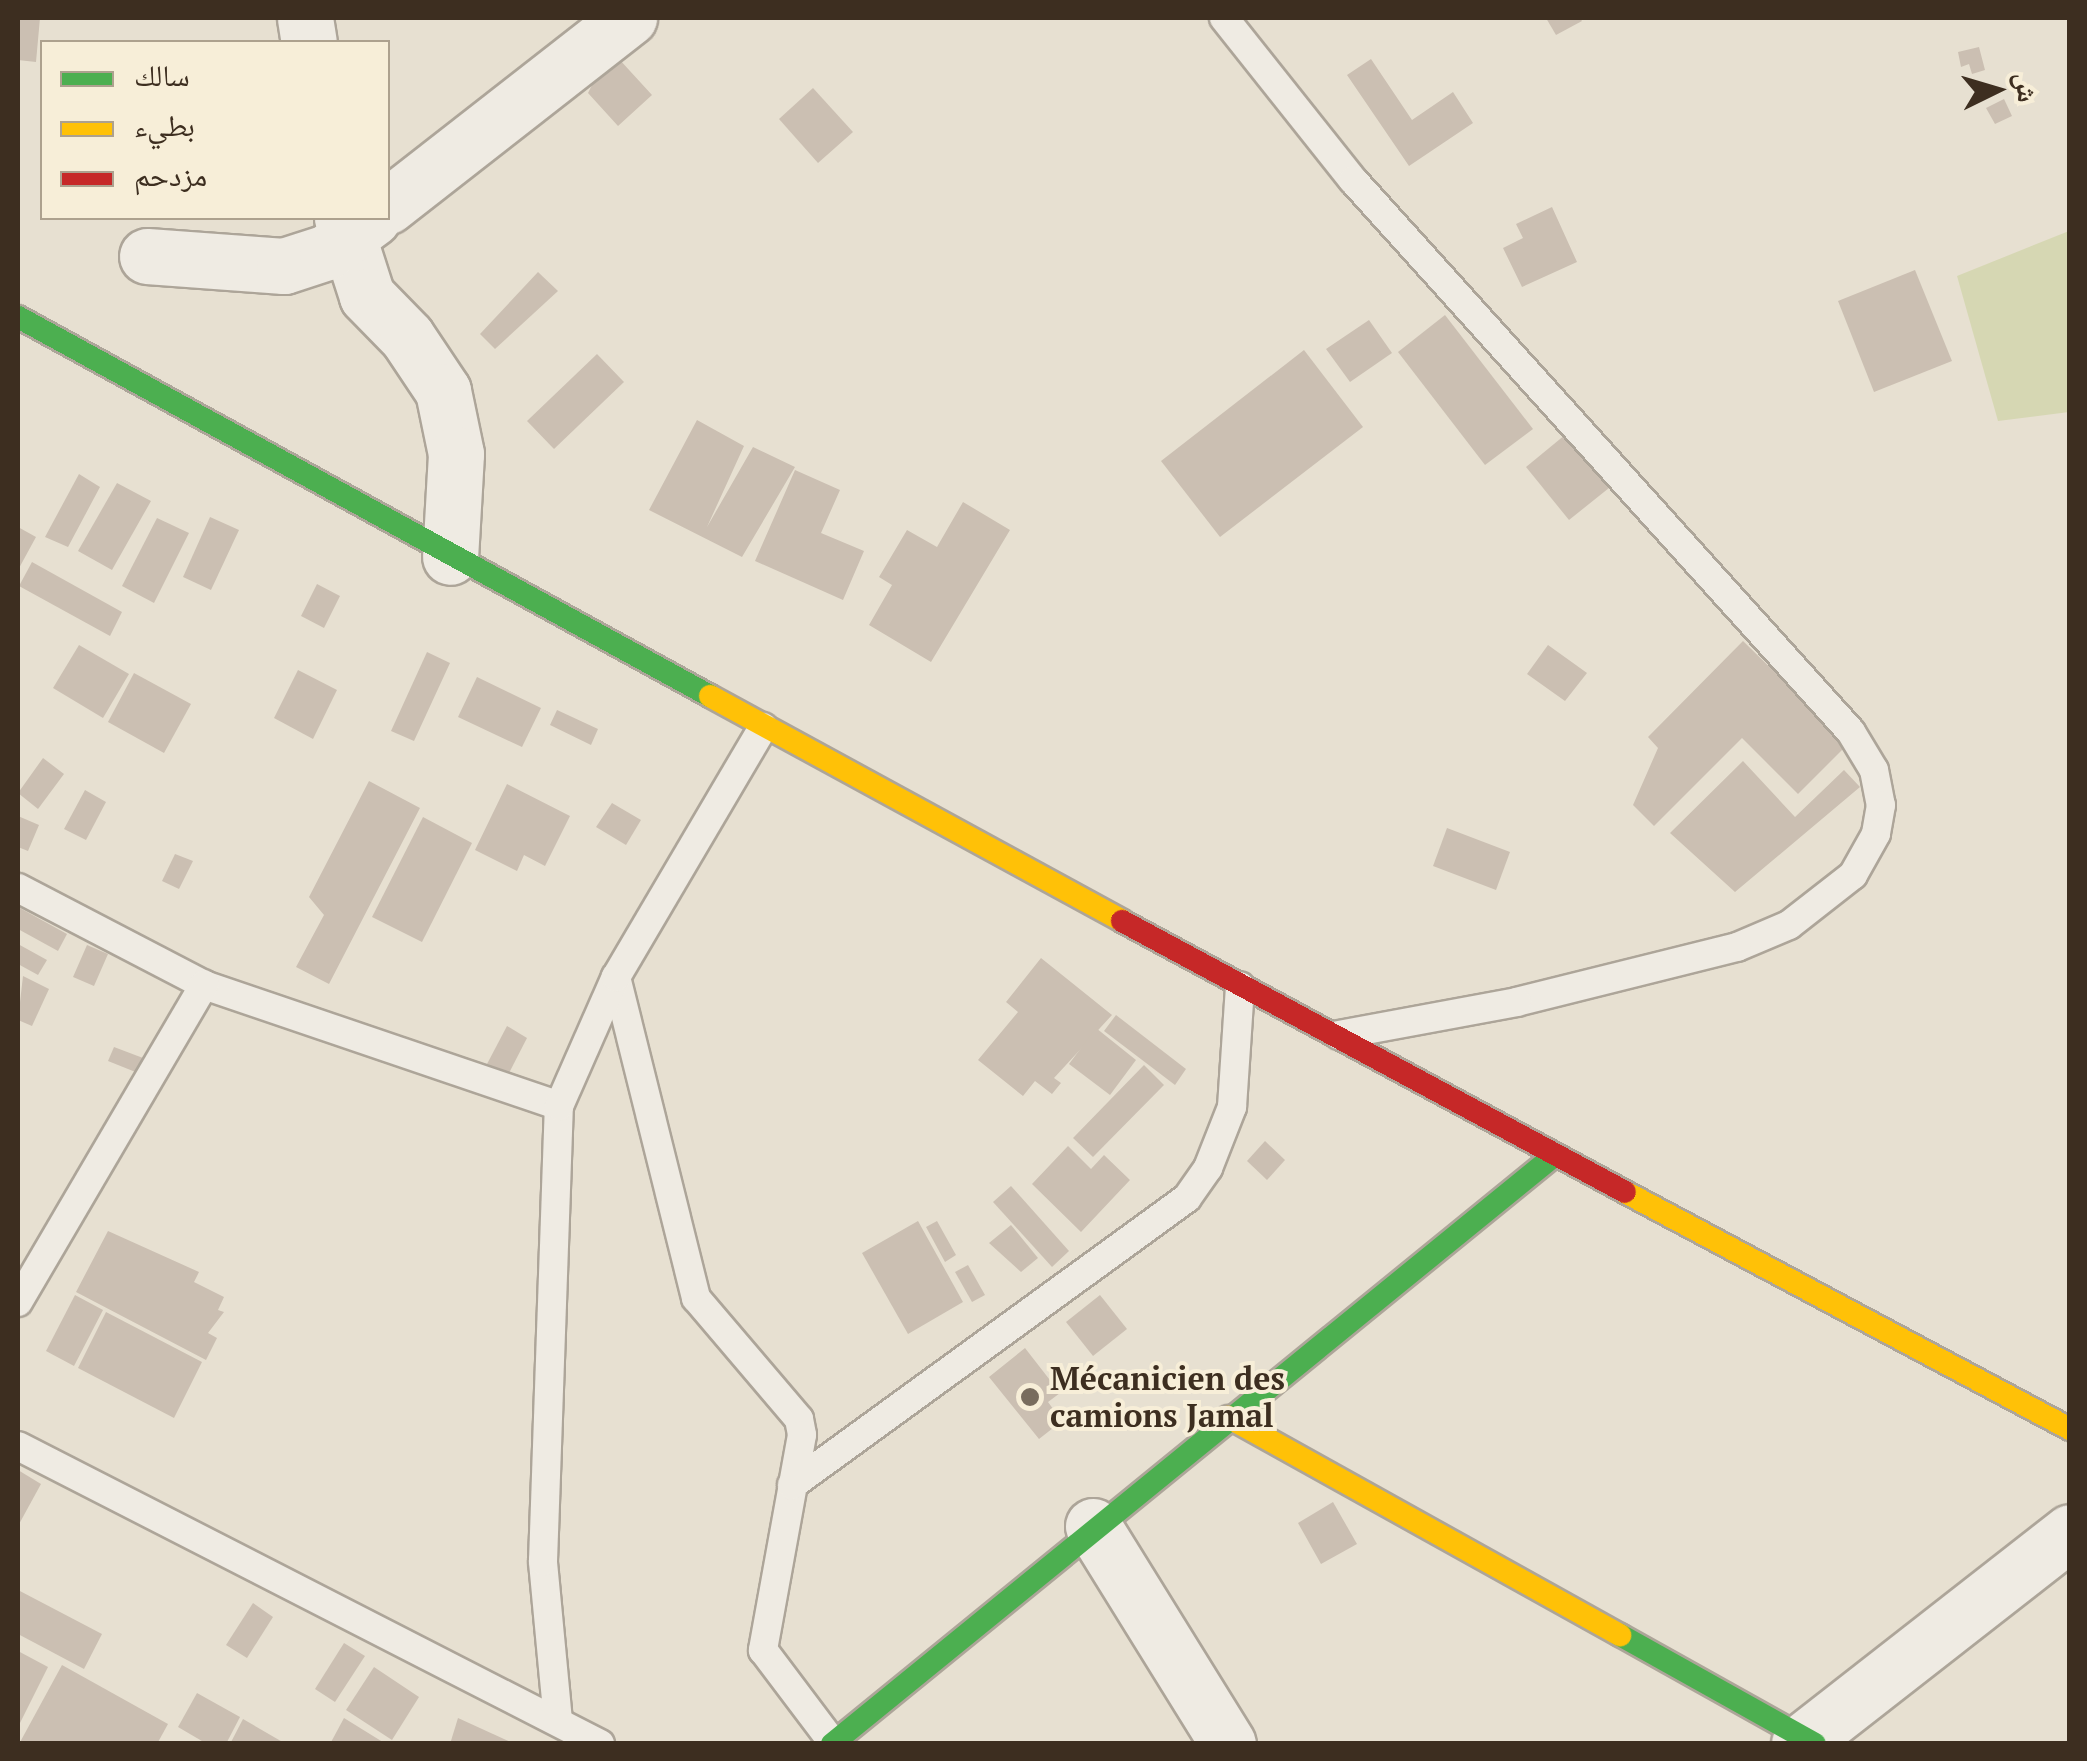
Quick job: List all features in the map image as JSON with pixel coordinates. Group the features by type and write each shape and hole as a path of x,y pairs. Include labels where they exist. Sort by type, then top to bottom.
{"street":[{"path":"390,199 630,18"},
{"path":"147,256 284,266 327,252 362,220"},
{"path":"362,220 368,296 408,337 442,391 456,454 450,557"},
{"path":"18,317 450,557 1332,1036 2070,1428"},
{"path":"832,1743 1093,1526 1555,1154"},
{"path":"1228,1417 1806,1742 2070,1532"},
{"path":"1093,1526 1228,1744"}],"lane":[{"path":"1224,18 1352,180 1851,732 1874,770 1881,805 1876,834 1853,875 1789,925 1737,948 1516,1002 1332,1036"},
{"path":"558,1720 543,1561 559,1106 616,977 763,726"},
{"path":"18,888 204,985 559,1106"},
{"path":"616,977 696,1298 799,1419 792,1485 763,1650 832,1743"},
{"path":"18,1302 204,985"},
{"path":"792,1485 1187,1198 1208,1168 1232,1107 1240,986"},
{"path":"18,1446 600,1744"}],"green space":[{"path":"2069,231 2069,412 1998,421 1957,276"}],"building":[{"path":"18,18 40,18 36,62 18,60"},
{"path":"1546,18 1580,18 1582,21 1556,35"},
{"path":"608,47 652,95 618,126 588,93 594,81 583,70"},
{"path":"1979,47 1985,70 1972,74 1969,64 1961,67 1958,52"},
{"path":"1371,59 1412,120 1453,92 1473,123 1409,166 1347,75"},
{"path":"813,88 853,132 818,163 779,119"},
{"path":"2004,99 2012,116 1995,124 1986,108"},
{"path":"1552,207 1577,262 1522,287 1503,248 1523,238 1516,224"},
{"path":"1915,270 1952,361 1874,392 1838,301"},
{"path":"538,272 558,291 495,349 480,334"},
{"path":"1445,315 1533,429 1485,465 1398,352"},
{"path":"1369,320 1392,353 1350,382 1326,349"},
{"path":"1304,350 1363,427 1220,537 1161,461"},
{"path":"597,354 624,382 554,449 527,421"},
{"path":"697,420 744,446 707,527 753,447 795,467 742,557 649,510"},
{"path":"1571,430 1614,484 1569,520 1526,467"},
{"path":"795,470 840,490 821,533 864,551 843,600 755,561"},
{"path":"79,474 100,487 68,547 45,537"},
{"path":"117,483 151,501 112,570 78,551"},
{"path":"963,502 1010,530 931,662 869,625 892,585 879,577 907,530 937,547"},
{"path":"210,517 239,530 211,590 183,577"},
{"path":"157,518 189,533 154,603 122,586"},
{"path":"18,527 36,537 18,570"},
{"path":"32,562 122,612 110,636 19,586"},
{"path":"317,584 340,596 324,628 301,616"},
{"path":"1743,641 1848,744 1798,794 1742,738 1654,826 1633,805 1658,748 1648,737"},
{"path":"79,645 129,674 103,718 53,688"},
{"path":"1548,645 1587,673 1565,701 1527,674"},
{"path":"427,652 450,663 414,741 391,731"},
{"path":"298,670 337,690 313,739 274,718"},
{"path":"134,673 191,704 164,753 108,722"},
{"path":"477,677 541,708 522,747 458,717"},
{"path":"557,710 598,729 591,745 550,725"},
{"path":"43,758 64,774 38,809 18,793"},
{"path":"1743,761 1795,817 1844,770 1860,787 1735,892 1670,833"},
{"path":"369,781 420,808 329,984 296,967 324,915 309,897"},
{"path":"507,784 570,816 545,866 524,855 517,871 475,850"},
{"path":"85,790 106,802 86,840 64,829"},
{"path":"612,803 641,820 626,845 596,827"},
{"path":"18,816 39,825 28,851 18,847"},
{"path":"423,817 472,843 422,942 372,917"},
{"path":"1447,828 1510,852 1496,890 1433,866"},
{"path":"175,854 193,861 179,889 162,881"},
{"path":"18,907 67,934 58,951 18,929"},
{"path":"18,944 47,960 38,975 18,964"},
{"path":"87,945 108,954 94,986 73,977"},
{"path":"1041,958 1112,1015 1054,1078 1061,1083 1052,1094 1035,1081 1023,1096 978,1060 1018,1012 1006,1002"},
{"path":"23,976 49,989 32,1026 18,1020"},
{"path":"1116,1015 1186,1069 1175,1085 1104,1031"},
{"path":"507,1026 527,1038 508,1075 487,1064"},
{"path":"1096,1028 1136,1060 1110,1095 1069,1064"},
{"path":"114,1047 143,1058 138,1073 108,1061"},
{"path":"1144,1065 1164,1085 1093,1157 1073,1138"},
{"path":"1265,1141 1285,1160 1267,1180 1247,1161"},
{"path":"1068,1146 1091,1169 1104,1155 1130,1180 1081,1232 1032,1184"},
{"path":"1011,1186 1069,1251 1052,1267 993,1202"},
{"path":"918,1221 963,1302 908,1334 862,1253"},
{"path":"937,1221 956,1255 945,1262 926,1227"},
{"path":"1011,1225 1038,1258 1021,1272 989,1243"},
{"path":"108,1231 199,1272 194,1282 224,1297 218,1310 224,1312 208,1333 217,1338 206,1360 76,1292"},
{"path":"968,1265 985,1295 972,1302 955,1272"},
{"path":"75,1295 103,1310 74,1366 46,1351"},
{"path":"1100,1295 1127,1329 1093,1356 1066,1322"},
{"path":"106,1312 202,1362 174,1418 78,1368"},
{"name":"Mécanicien des camions Jamal","path":"1025,1348 1060,1393 1048,1402 1062,1421 1039,1439 989,1377"},
{"path":"18,1470 41,1484 18,1526"},
{"path":"1333,1502 1357,1544 1321,1564 1298,1523"},
{"path":"18,1590 102,1634 84,1669 18,1634"},
{"path":"253,1603 273,1617 247,1658 226,1645"},
{"path":"344,1643 365,1656 335,1702 315,1689"},
{"path":"18,1651 48,1667 18,1727"},
{"path":"62,1665 168,1724 157,1744 19,1744"},
{"path":"374,1667 419,1697 392,1740 346,1710"},
{"path":"197,1693 240,1717 226,1744 207,1744 178,1727"},
{"path":"344,1718 386,1744 330,1744"},
{"path":"458,1718 515,1744 450,1744"},
{"path":"243,1719 286,1744 230,1744"}],"traffic: fast":[{"path":"18,317 710,696"},
{"path":"832,1744 1555,1155"},
{"path":"1620,1635 1815,1744"}],"traffic: slow":[{"path":"710,696 1122,921"},
{"path":"1625,1192 2070,1429"},
{"path":"1228,1417 1620,1635"}],"traffic: jam":[{"path":"1122,921 1625,1192"}],"place":[{"name":"Mécanicien des camions Jamal","path":"1030,1397"}]}
